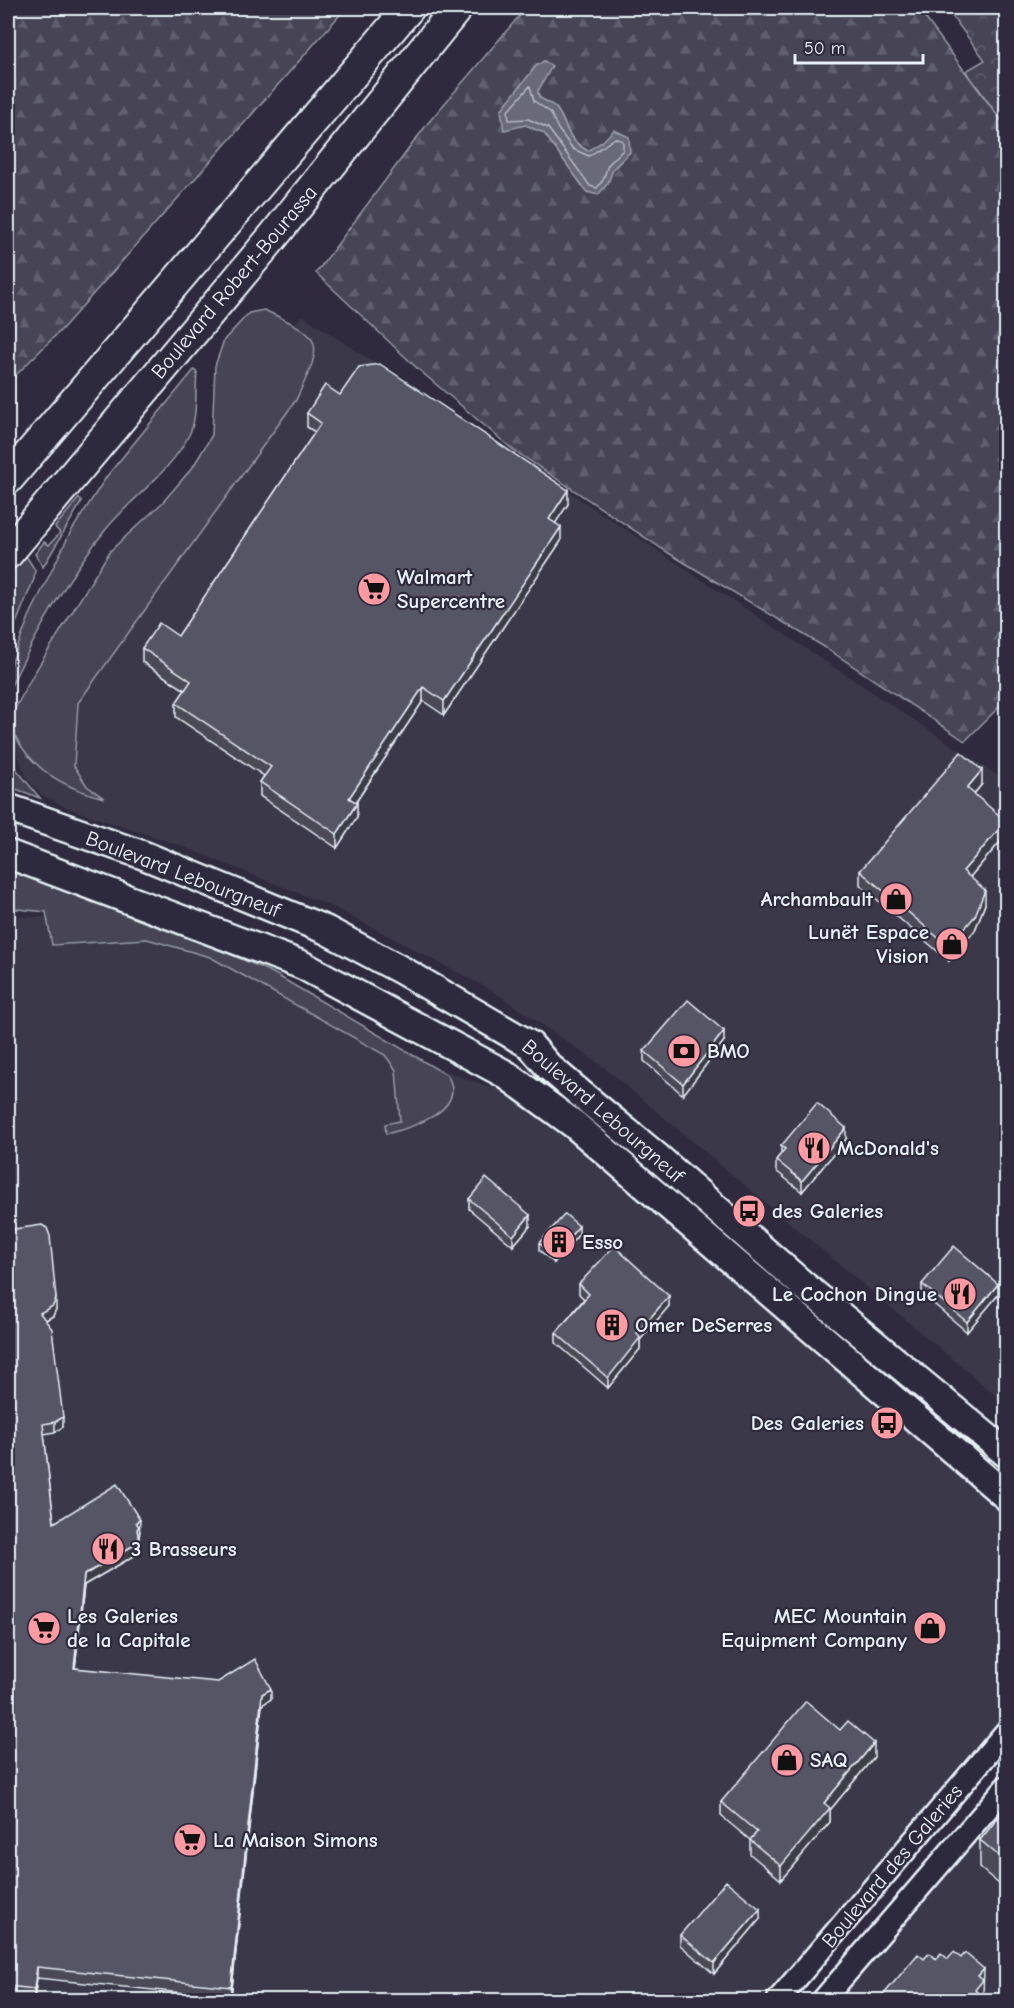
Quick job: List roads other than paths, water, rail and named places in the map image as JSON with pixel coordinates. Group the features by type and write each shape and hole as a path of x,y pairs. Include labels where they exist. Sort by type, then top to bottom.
{"highway":[{"name":"Boulevard Robert-Bourassa","path":"8,553 272,238 457,8"},
{"name":"Boulevard Robert-Bourassa","path":"8,479 405,13"}],"main road":[{"name":"Boulevard Lebourgneuf","path":"8,808 144,855 326,930 404,971 530,1045 549,1067 656,1156 802,1284 1006,1453"},
{"name":"Boulevard Lebourgneuf","path":"8,854 302,966 505,1074 591,1138 1006,1496"}],"street":[{"name":"Boulevard des Galeries","path":"778,2001 1006,1732"},
{"name":"Boulevard des Galeries","path":"823,2001 1006,1787"}],"water":[{"path":"544,61 552,66 538,91 539,97 556,108 570,136 580,146 588,151 614,130 629,137 630,152 613,169 608,183 598,195 587,192 544,133 526,125 504,130 501,110 536,66"}],"place":[{"name":"Walmart Supercentre","path":"374,589"},
{"name":"Archambault","path":"896,899"},
{"name":"Lunët Espace Vision","path":"952,944"},
{"name":"BMO","path":"684,1051"},
{"name":"McDonald's","path":"814,1148"},
{"name":"des Galeries","path":"749,1211"},
{"name":"Esso","path":"559,1242"},
{"name":"Le Cochon Dingue","path":"960,1294"},
{"name":"Omer DeSerres","path":"612,1325"},
{"name":"Des Galeries","path":"887,1423"},
{"name":"3 Brasseurs","path":"108,1549"},
{"name":"Les Galeries de la Capitale","path":"44,1628"},
{"name":"MEC Mountain Equipment Company","path":"930,1628"},
{"name":"SAQ","path":"787,1760"},
{"name":"La Maison Simons","path":"190,1840"}]}
